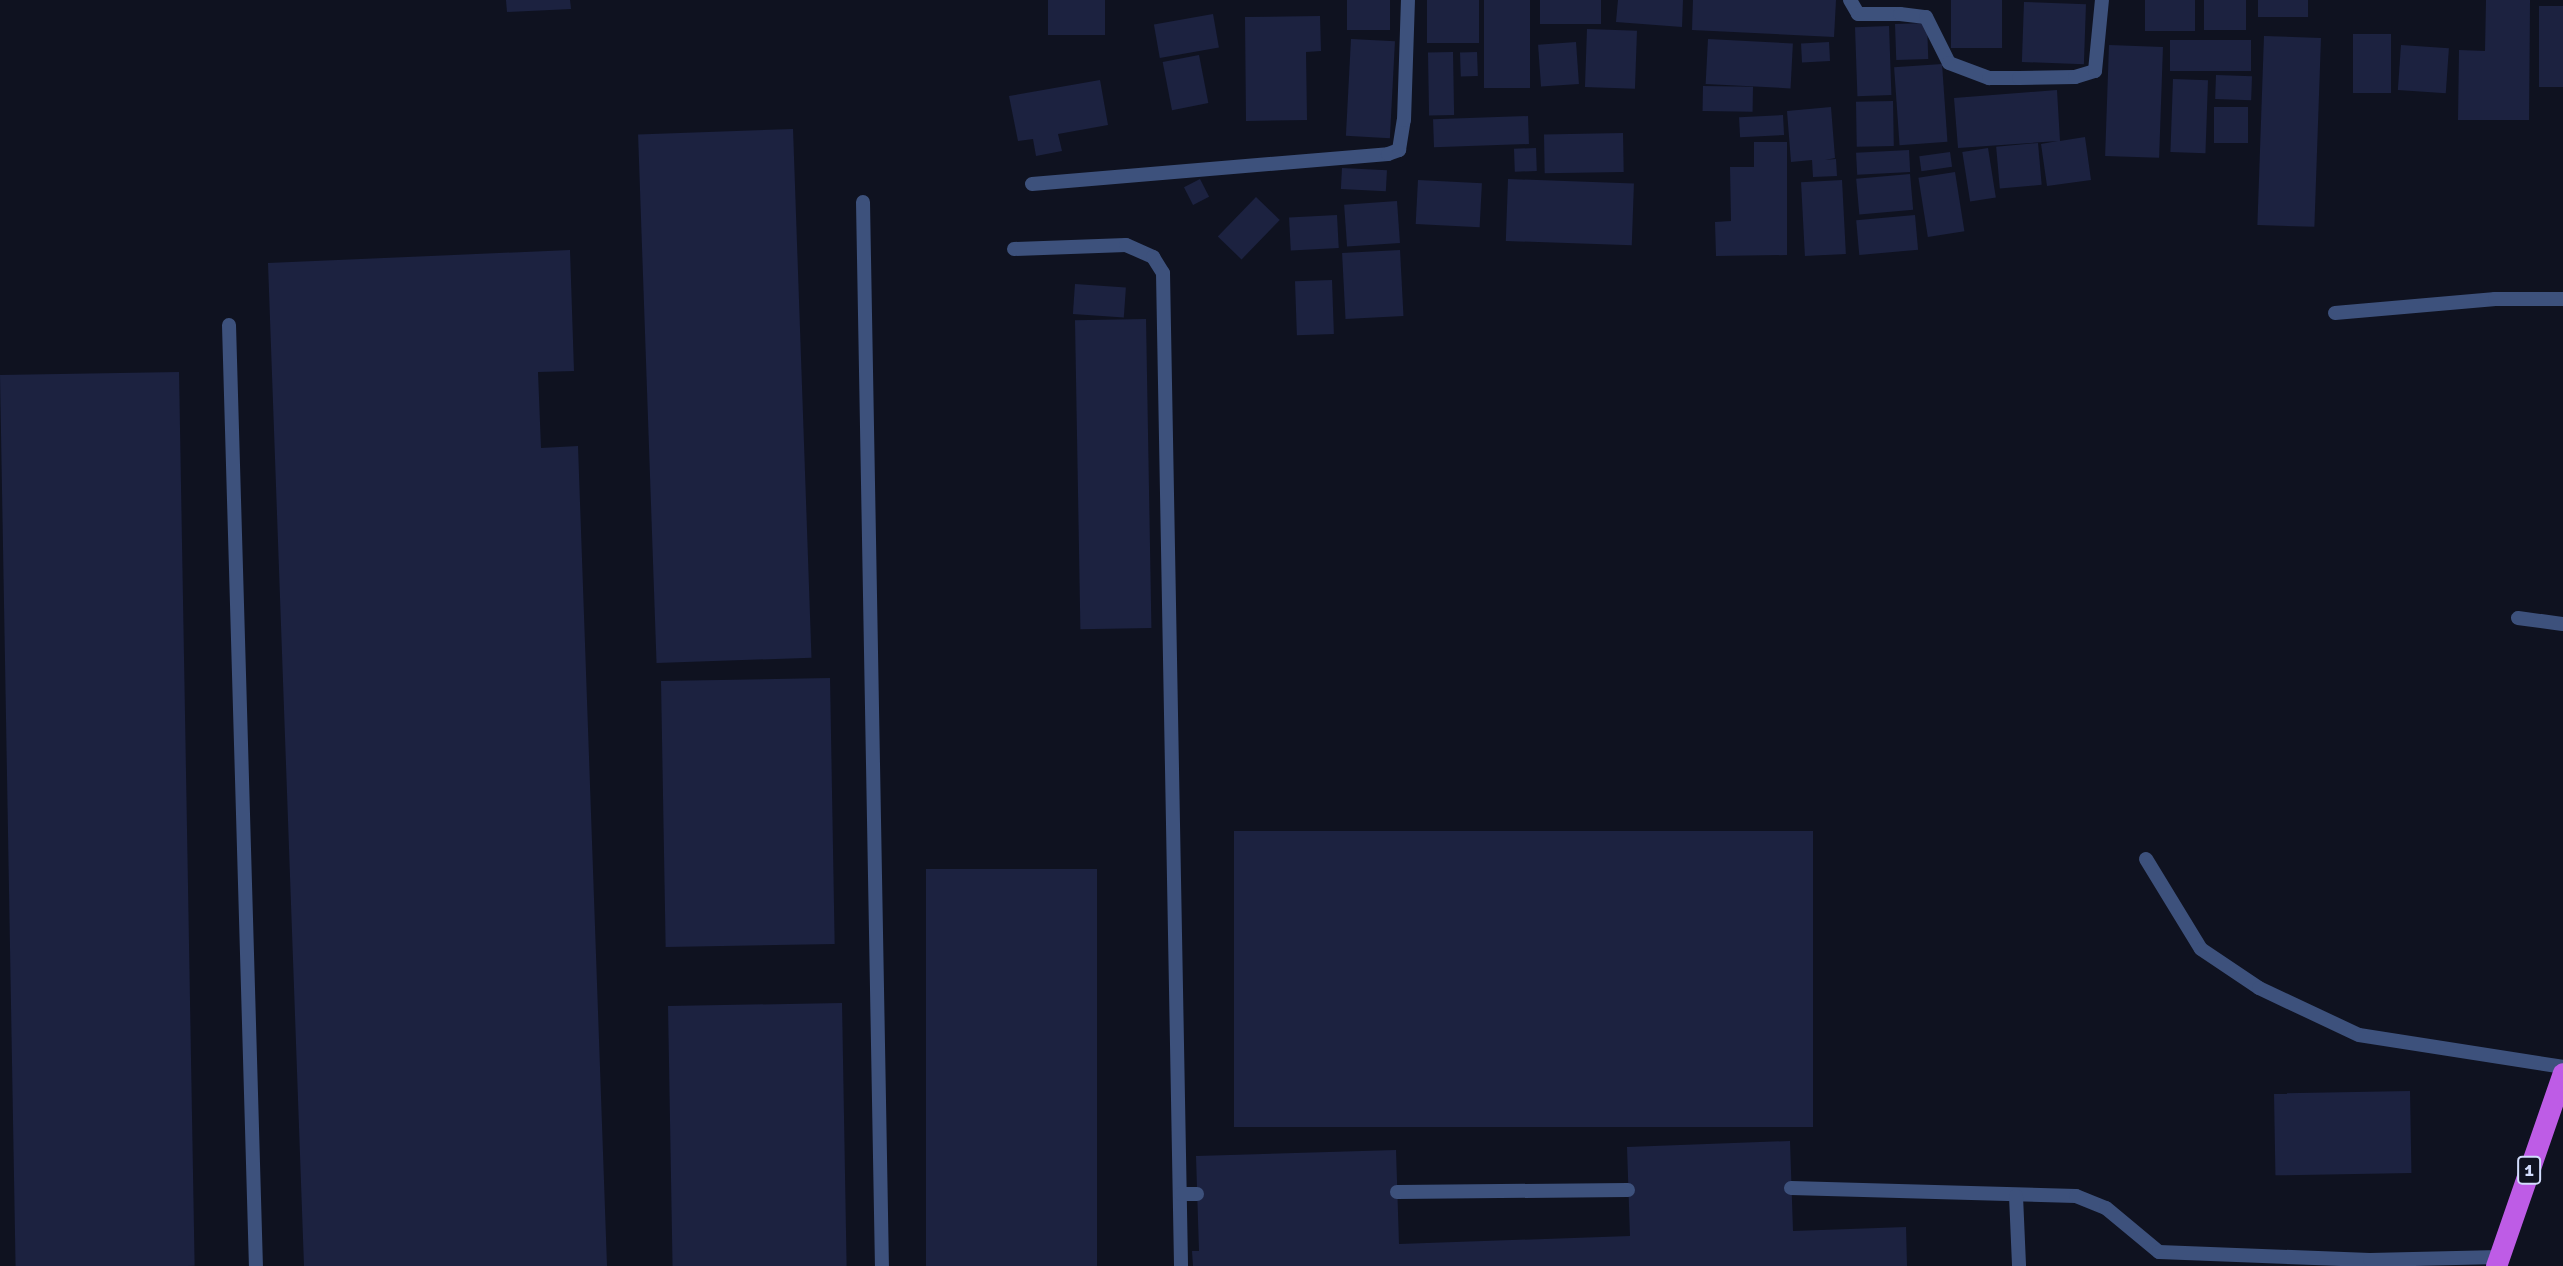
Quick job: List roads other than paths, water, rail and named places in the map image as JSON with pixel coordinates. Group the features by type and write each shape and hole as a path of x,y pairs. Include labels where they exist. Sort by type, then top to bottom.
{"highway":[{"name":"1","path":"2498,1261 2563,1073"}],"street":[{"path":"1032,184 1388,154 1399,150 1404,120 1408,0"},
{"path":"1850,0 1858,14 1900,14 1926,18 1949,63 1989,78 2076,77 2095,71 2102,0"},
{"path":"863,202 882,1266"},
{"path":"1014,250 1126,245 1153,257 1163,273 1181,1266"},
{"path":"2335,313 2495,299 2563,299"},
{"path":"229,325 256,1266"},
{"path":"2518,618 2563,624"},
{"path":"2146,859 2201,949 2259,988 2359,1035 2563,1067"},
{"path":"1791,1188 2076,1196 2106,1208 2159,1252 2370,1260 2498,1261"},
{"path":"1397,1192 1628,1190"},
{"path":"1181,1194 1197,1194"},
{"path":"2016,1196 2019,1266"}]}
